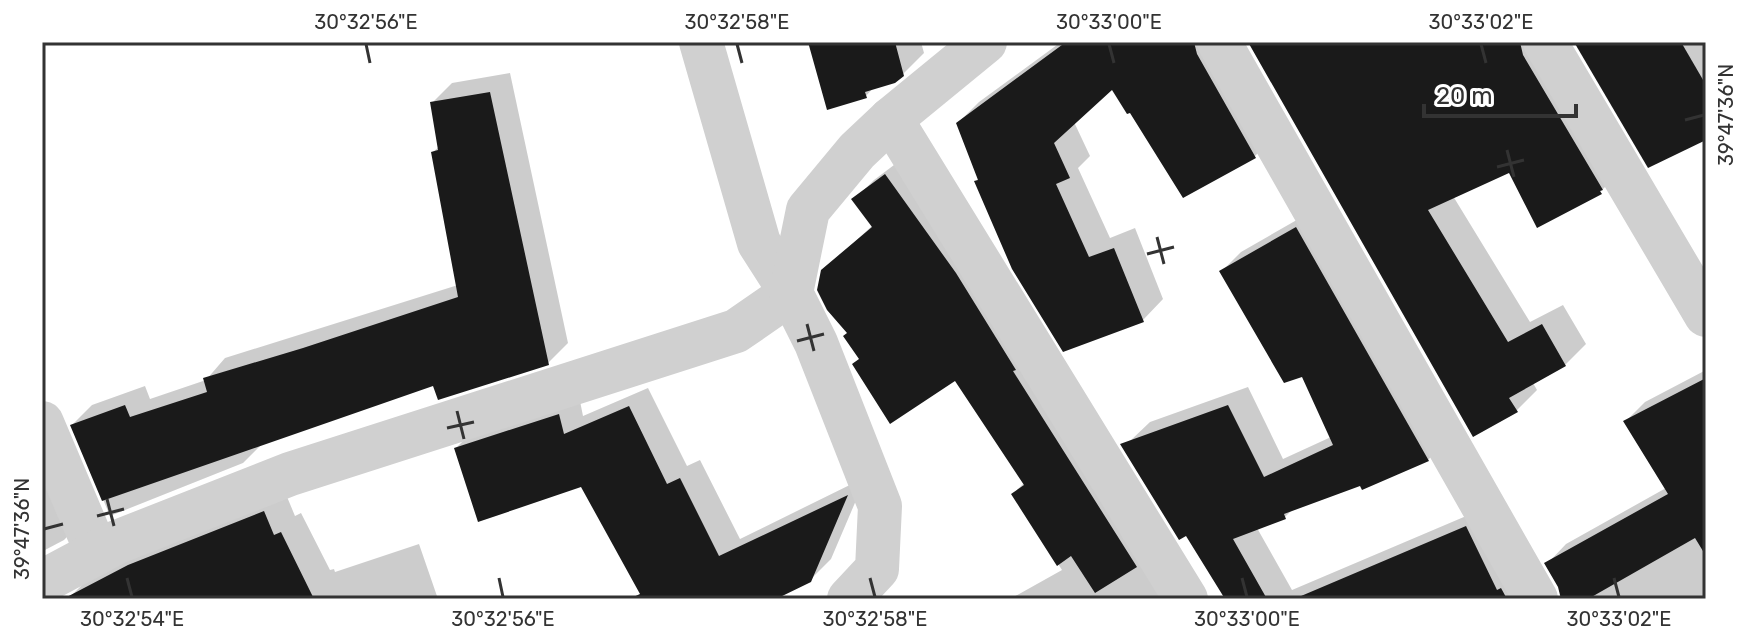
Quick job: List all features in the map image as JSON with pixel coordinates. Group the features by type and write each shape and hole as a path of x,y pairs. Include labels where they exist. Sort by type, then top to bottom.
{"street":[{"path":"701,42 759,243 791,293 821,355 880,506 873,589"},
{"path":"42,582 117,542 290,474 736,331 791,293 808,210 857,151 985,42"},
{"path":"1219,42 1536,599"},
{"path":"1545,42 1706,315"},
{"path":"891,119 1186,599"},
{"path":"42,423 97,553"}],"building":[{"path":"808,42 895,42 904,76 895,83 865,92 867,98 827,110"},
{"path":"1066,42 1194,42 1197,54 1256,158 1183,198 1130,113 1127,114 1112,90 1054,143 1070,178 1056,184 1089,257 1114,248 1144,322 1063,352 1012,269 974,181 978,180 956,123"},
{"path":"1248,42 1520,42 1523,55 1603,190 1600,191 1602,194 1537,228 1509,173 1428,210 1508,342 1542,324 1566,366 1509,398 1518,412 1473,437"},
{"path":"1574,42 1681,42 1706,85 1706,140 1648,168"},
{"path":"490,92 549,365 438,400 433,386 102,501 70,425 125,405 130,417 207,392 203,378 458,297 431,152 438,150 430,102"},
{"path":"885,174 956,273 1016,370 1013,371 1137,567 1095,593 1071,556 1057,566 1011,494 1024,485 955,381 890,424 852,364 859,359 843,336 847,333 827,310 817,290 821,270 872,227 851,199"},
{"path":"1296,227 1429,461 1362,490 1360,486 1284,514 1286,519 1233,539 1267,599 1225,599 1186,536 1179,540 1120,444 1228,405 1264,477 1333,445 1302,377 1284,383 1219,271"},
{"path":"1706,378 1706,556 1695,538 1588,599 1561,599 1558,587 1544,563 1668,494 1623,421"},
{"path":"629,406 667,484 680,478 719,556 848,495 811,582 776,599 629,599 640,594 581,487 478,522 454,448 559,414 564,434"},
{"path":"264,511 274,535 281,532 314,599 63,599 128,565"},
{"path":"1466,526 1497,590 1501,588 1507,599 1294,599"}]}
